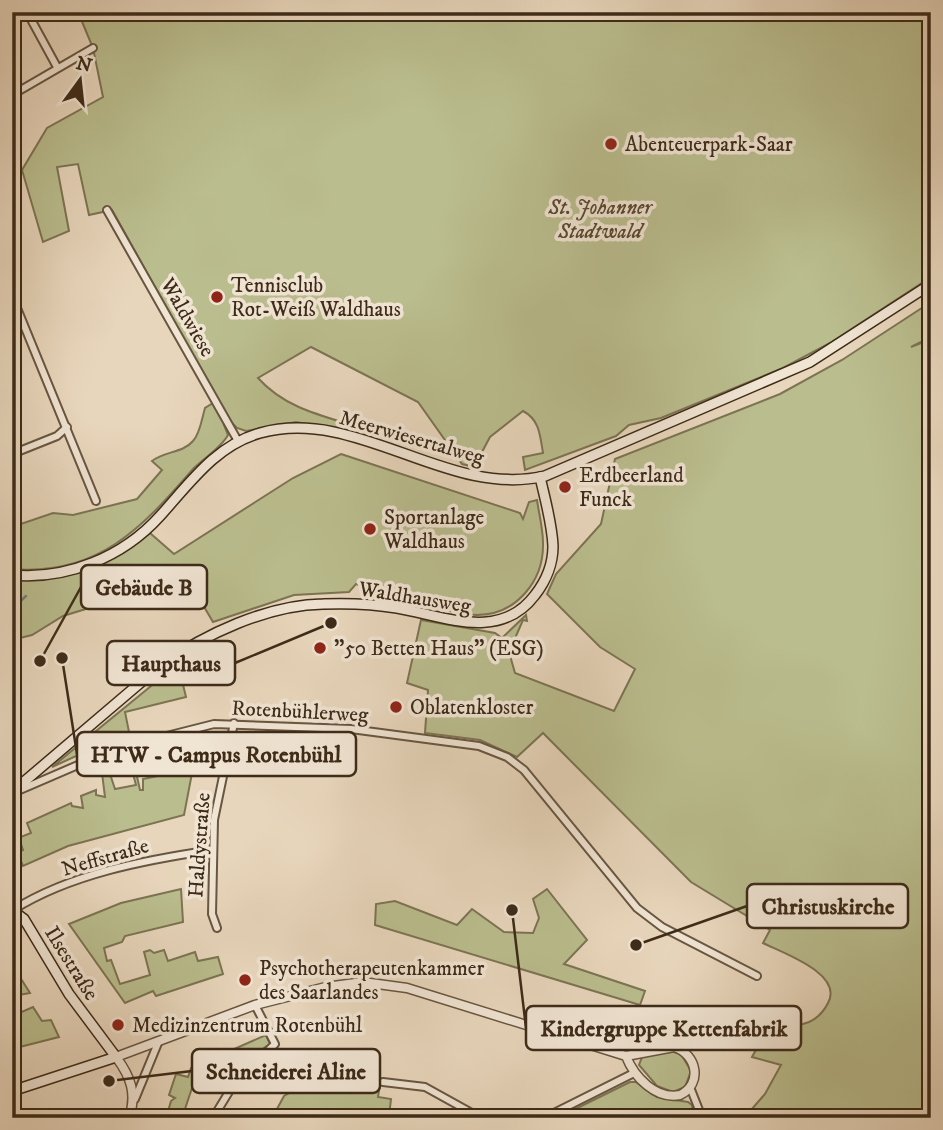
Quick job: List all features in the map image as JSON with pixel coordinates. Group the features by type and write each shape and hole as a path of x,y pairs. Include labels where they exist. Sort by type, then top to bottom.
{"main road":[{"name":"Meerwiesertalweg","path":"12,575 40,576 69,570 112,554 146,530 205,465 238,441 274,430 311,428 477,476 514,480 540,477 798,368 931,284"},
{"name":"Waldhausweg","path":"40,768 176,655 214,635 279,610 320,604 360,604 399,608 463,623 480,624 509,617 531,601 550,566 552,537 540,477"},
{"path":"12,784 40,768"},
{"path":"12,792 40,768"},
{"name":"Ilsestraße","path":"12,910 24,919 69,994 116,1058"},
{"path":"12,917 24,919"},
{"path":"12,1091 116,1058"}],"street":[{"path":"27,12 57,66"},
{"path":"12,95 57,66 93,48"},
{"name":"Waldwiese","path":"107,210 238,441"},
{"path":"12,296 96,500"},
{"path":"12,454 57,436 67,427"},
{"name":"Rotenbühlerweg","path":"12,792 143,740 190,728 234,723 351,729 496,751 515,762 534,781 637,908 662,927 757,976"},
{"name":"Haldystraße","path":"217,928 212,914 212,850 216,806 234,723"},
{"path":"40,768 52,774"},
{"name":"Neffstraße","path":"12,910 97,875 149,861 212,850"},
{"path":"135,1099 125,1069 116,1058 255,1005 342,984 386,984 626,1056 667,1048 681,1049 694,1066 690,1087 701,1115 706,1118"},
{"path":"213,1118 235,1082 275,1044 255,1005"},
{"path":"129,1118 158,1043"},
{"path":"626,1056 634,1073 664,1094 680,1095 690,1087"},
{"path":"544,1118 634,1073"},
{"path":"383,1082 425,1087 481,1118"}],"green space":[{"name":"St. Johanner Stadtwald","path":"78,12 931,12 931,277 830,343 783,368 661,418 629,425 616,436 525,470 523,457 543,453 536,424 523,411 490,437 474,467 462,464 418,402 311,347 258,378 291,403 315,414 355,426 354,432 296,422 246,431 231,422 224,425 228,435 221,444 193,469 155,510 116,544 69,565 42,569 12,569 12,527 53,513 73,515 137,499 162,470 152,461 189,445 197,434 205,408 218,400 112,210 89,215 78,164 57,167 69,231 43,242 22,170 47,128 103,97 93,48"},
{"path":"931,302 931,337 911,347 931,339 931,1118 744,1118 765,1094 781,1065 752,1057 757,1048 776,1033 809,1022 818,1016 828,1003 831,993 827,983 809,966 763,943 770,930 691,882 543,733 517,757 480,740 425,733 428,690 407,683 421,620 495,633 502,638 526,615 527,621 523,620 509,652 515,673 614,711 635,669 600,647 547,594 556,574 601,524 615,459 780,394 842,360"},
{"name":"Sportanlage Waldhaus","path":"341,454 520,513 523,519 529,502 537,500 543,543 539,570 533,582 525,593 504,609 477,615 450,611 356,584 349,592 294,595 213,622 200,600 148,590 63,616 32,635 12,640 12,579 50,578 86,570 119,554 150,533 174,554 293,478"},
{"path":"178,664 186,697 125,712 129,732 52,767"},
{"path":"131,750 140,790 143,790 143,779 158,776 156,765 182,760 184,770 193,768 184,815 68,846 23,866 17,852 23,850 21,844 15,846 13,840 31,833 27,823 71,803 72,806 83,808 81,796 96,790 96,795 105,797 102,773 109,771 115,789 136,785 127,751"},
{"path":"181,889 183,922 125,936 122,942 104,948 107,961 111,960 120,984 150,975 144,952 150,950 154,953 164,950 168,961 195,952 198,961 218,957 223,974 156,996 153,991 125,1003 69,924 121,903"},
{"path":"547,889 587,940 564,964 645,991 640,1005 375,925 376,904 395,901 457,925 472,909 504,932 533,933 539,918 533,899"},
{"path":"18,974 30,993 13,996 17,1014 33,1007 42,1021 51,1020 59,1037 12,1049 12,978"},
{"path":"266,1035 270,1044 243,1062 225,1079 211,1071 193,1085 182,1118 166,1118 171,1101 175,1098 169,1095 176,1074 188,1077 191,1068"},
{"path":"670,1051 681,1054 691,1071 685,1087 673,1092 657,1086 639,1065 642,1057"},
{"path":"375,1082 380,1084 378,1097 391,1099 389,1116 395,1118 272,1118 284,1096 300,1087"},
{"path":"630,1082 636,1082 657,1097 688,1102 692,1105 694,1118 557,1118"}],"waterway":[{"path":"12,609 26,596"}],"place":[{"name":"Abenteuerpark-Saar","path":"611,144"},
{"name":"Tennisclub Rot-Weiß Waldhaus","path":"217,297"},
{"name":"Erdbeerland Funck","path":"565,487"},
{"name":"Sportanlage Waldhaus","path":"370,529"},
{"name":"Haupthaus","path":"331,623"},
{"name":"\"50 Betten Haus\" (ESG)","path":"320,648"},
{"name":"HTW - Campus Rotenbühl","path":"62,658"},
{"name":"Gebäude B","path":"40,661"},
{"name":"Oblatenkloster","path":"396,707"},
{"name":"Kindergruppe Kettenfabrik","path":"512,910"},
{"name":"Christuskirche","path":"636,945"},
{"name":"Psychotherapeutenkammer des Saarlandes","path":"245,980"},
{"name":"Medizinzentrum Rotenbühl","path":"118,1025"},
{"name":"Schneiderei Aline","path":"109,1081"}]}
